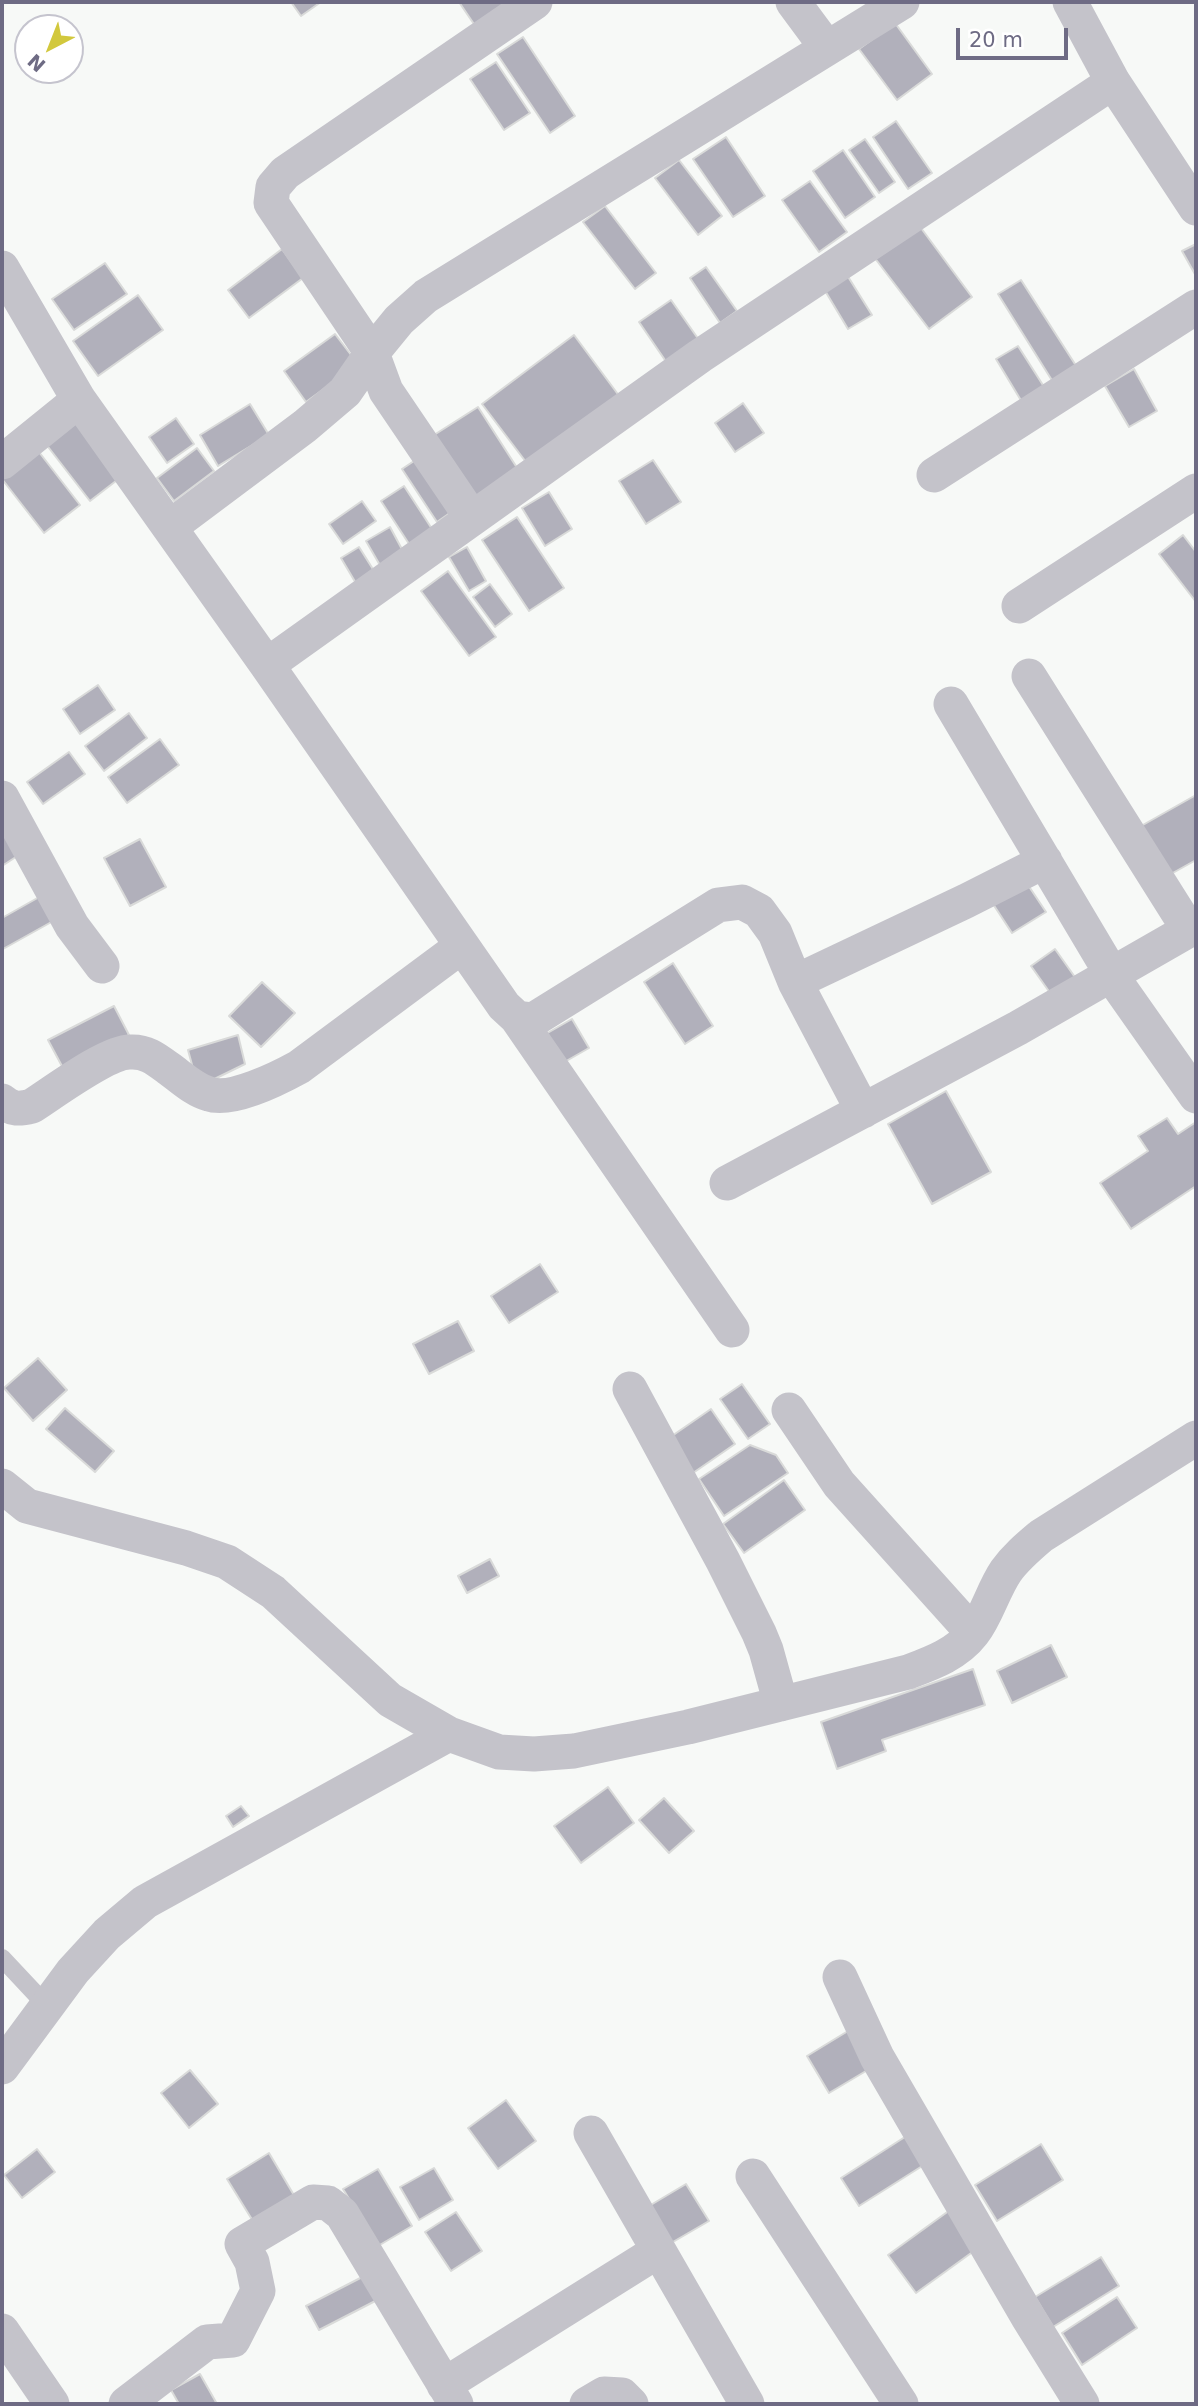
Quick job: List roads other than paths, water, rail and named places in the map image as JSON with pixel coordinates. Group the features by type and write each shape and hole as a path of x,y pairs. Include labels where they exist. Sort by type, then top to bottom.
{"street":[{"path":"471,519 386,391 372,353 271,203 274,187 285,173 535,2"},
{"path":"793,2 827,48"},
{"path":"170,527 315,418 345,392 398,320 426,296 902,2"},
{"path":"1070,2 1113,82 1196,208"},
{"path":"267,665 700,356 1113,82"},
{"path":"2,268 79,400 504,1006 517,1018 732,1330"},
{"path":"934,475 1196,307"},
{"path":"2,462 79,400"},
{"path":"1019,606 1196,491"},
{"path":"727,1183 1018,1028 1193,928 1029,676"},
{"path":"951,704 1113,974 1196,1096"},
{"path":"2,798 72,926 102,965"},
{"path":"795,982 1045,861"},
{"path":"517,1018 533,1020 718,905 742,902 759,911 775,933 795,982 863,1111"},
{"path":"2,1101 19,1109 32,1106 114,1055 131,1052 151,1055 194,1087 210,1095 226,1095 275,1080 299,1067 462,946"},
{"path":"630,1389 723,1561 774,1678"},
{"path":"789,1410 839,1484 973,1633"},
{"path":"2,1486 27,1506 186,1548 228,1562 272,1592 390,1700 449,1734 499,1752 534,1754 574,1751 688,1727 774,1678 908,1672 940,1660 973,1633 1005,1572 1021,1552 1041,1536 1196,1438"},
{"path":"2,2067 73,1972 107,1934 145,1902 449,1734"},
{"path":"840,1977 877,2057 1082,2404"},
{"path":"591,2133 747,2404"},
{"path":"753,2176 901,2404"},
{"path":"126,2404 207,2342 233,2340 258,2291 252,2262 243,2244 313,2202 328,2203 342,2214 450,2395 658,2251"},
{"path":"2,2331 52,2404"},
{"path":"587,2404 604,2395 622,2395 631,2404"}],"lane":[{"path":"2,1958 47,2006"}]}
